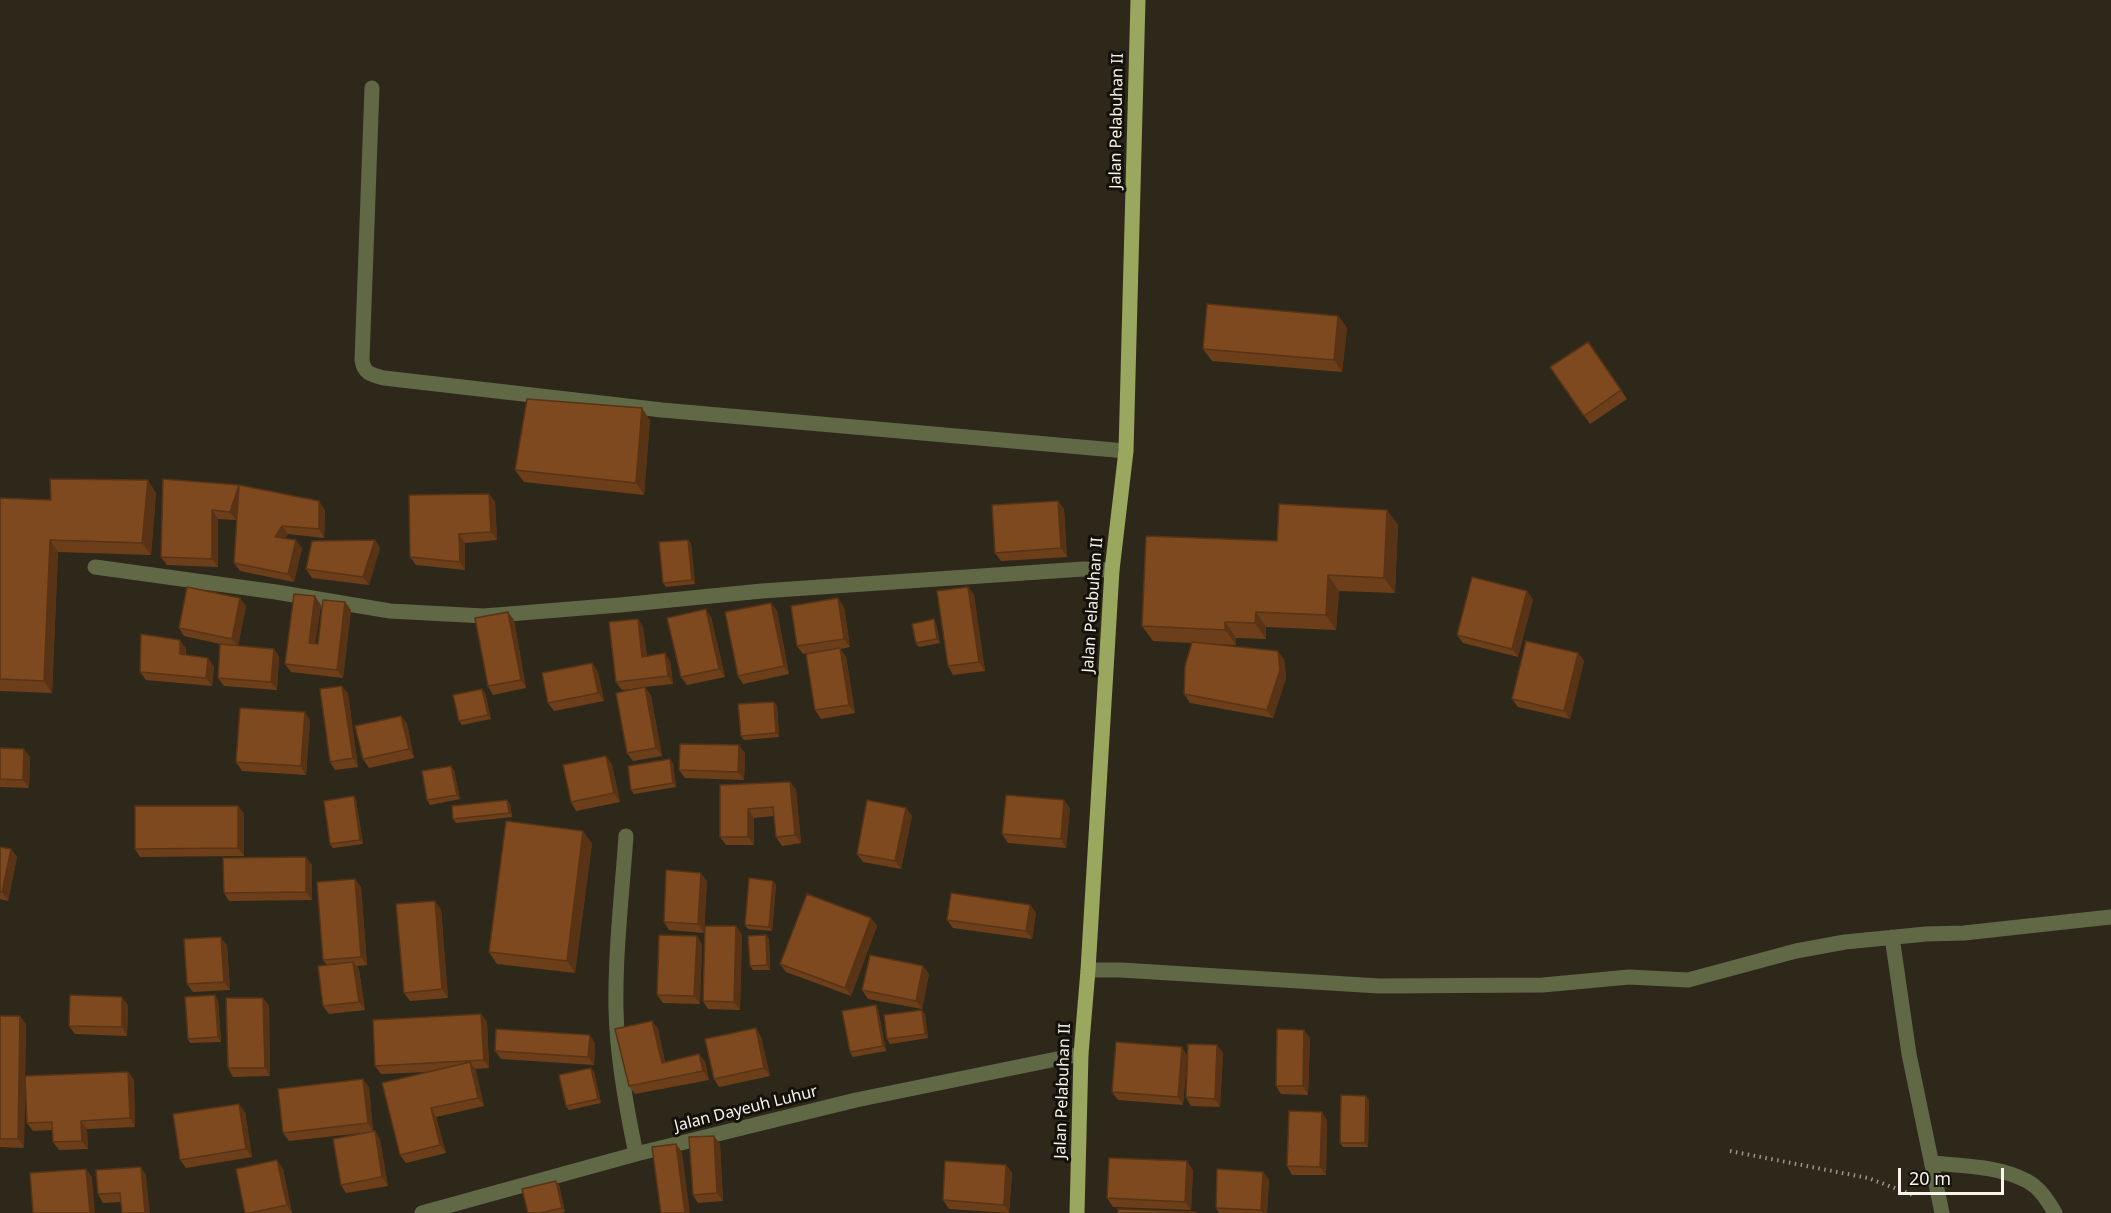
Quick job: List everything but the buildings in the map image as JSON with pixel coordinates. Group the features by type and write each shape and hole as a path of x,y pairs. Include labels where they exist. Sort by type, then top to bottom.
{"main road":[{"name":"Jalan Pelabuhan II","path":"1077,1213 1081,1054 1112,570 1126,451 1138,0"}],"street":[{"path":"372,88 362,360 363,367 370,375 673,411 1126,451"},
{"path":"95,567 390,610 484,616 786,590 1083,569 1112,570"},
{"path":"626,836 617,956 616,1011 621,1073 636,1154"},
{"path":"1088,970 1121,970 1379,986 1543,985 1629,977 1688,980 1796,951 1845,942 1926,934 1964,933 2111,917"},
{"path":"1892,937 1909,1054 1942,1213"},
{"name":"Jalan Dayeuh Luhur","path":"422,1213 636,1154 856,1100 1081,1054"},
{"path":"1933,1163 1983,1168 2002,1172 2028,1182 2044,1195 2055,1213"}],"path":[{"path":"1730,1151 1868,1178 1914,1195 1940,1197"}]}
